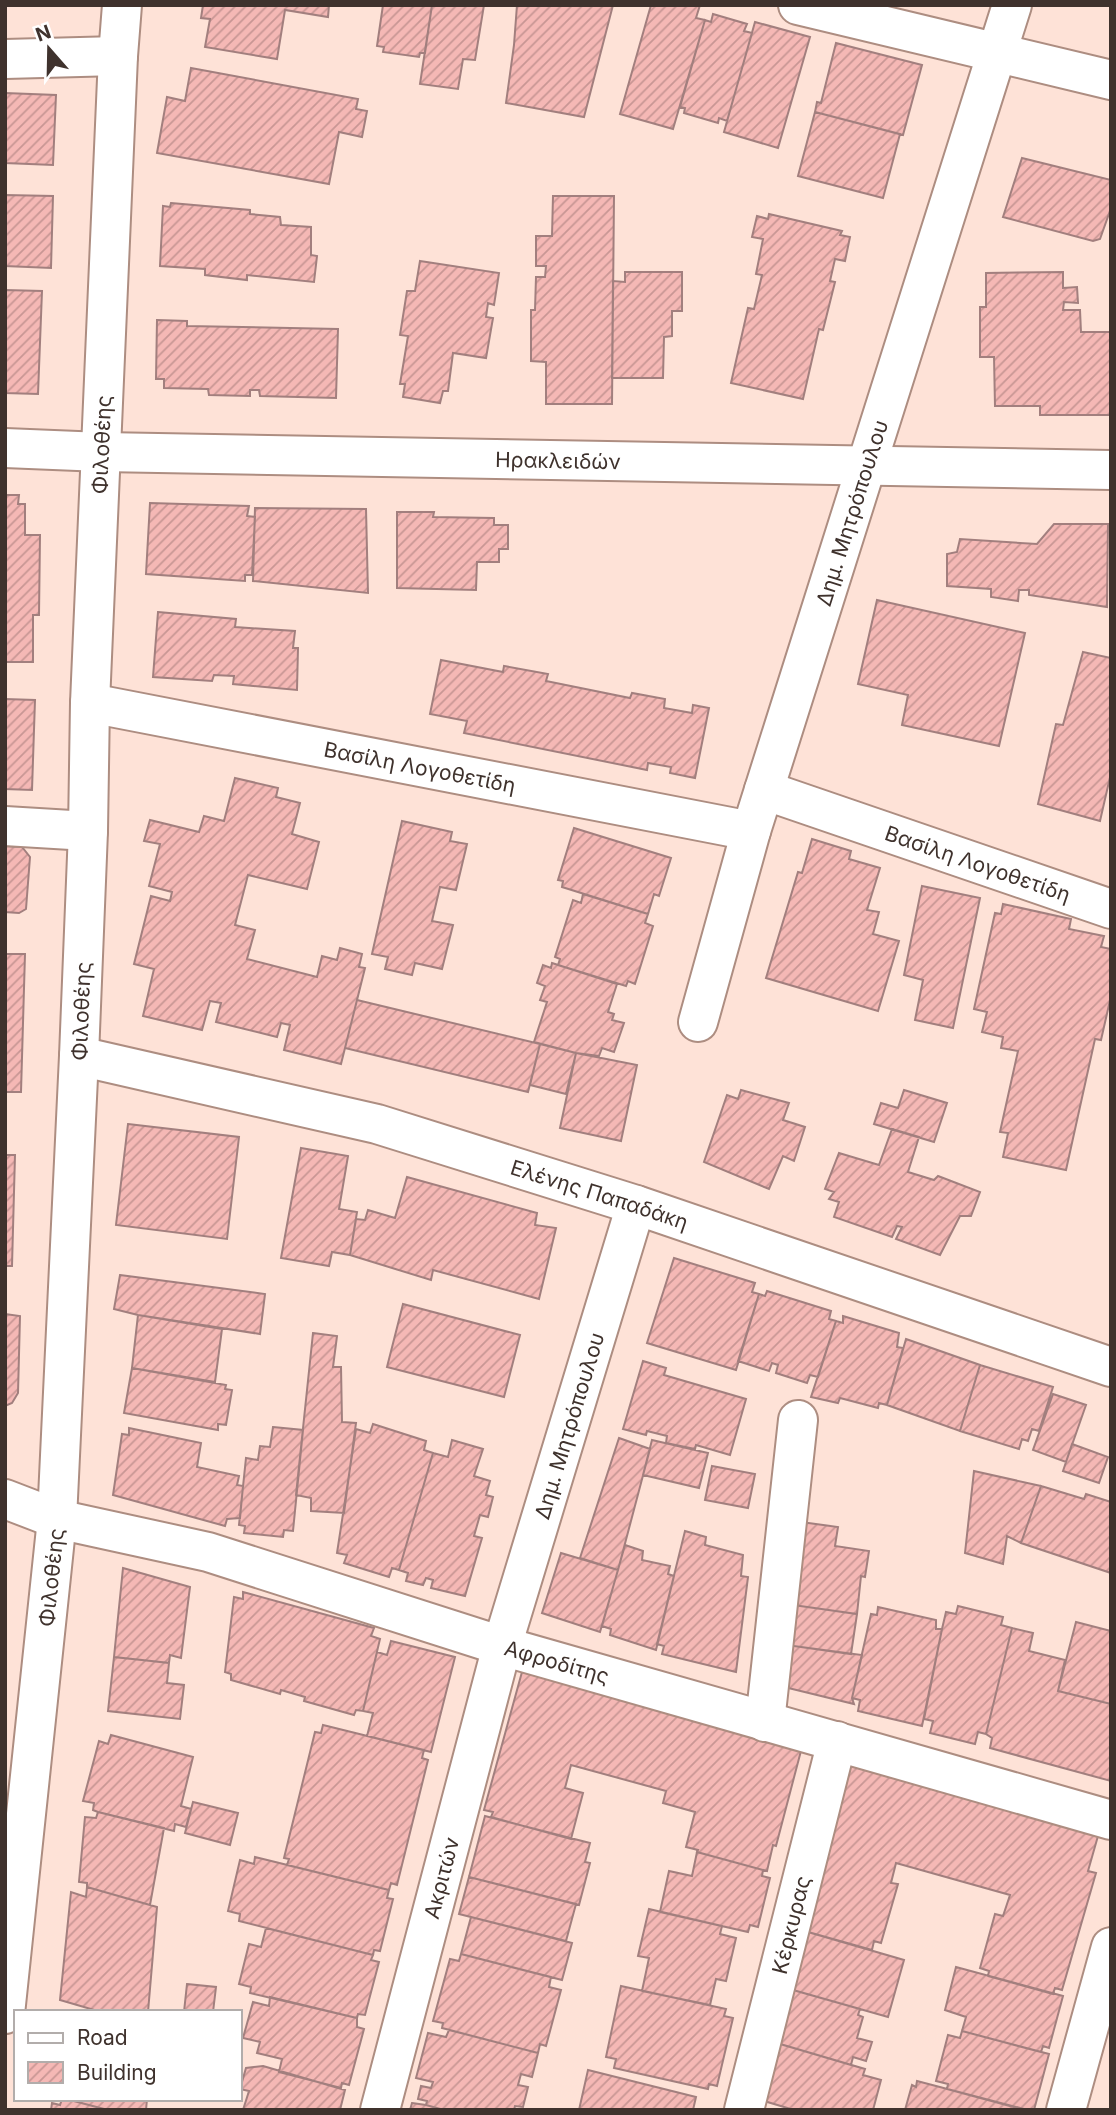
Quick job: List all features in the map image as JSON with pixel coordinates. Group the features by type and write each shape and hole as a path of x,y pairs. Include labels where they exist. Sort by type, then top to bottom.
{"street":[{"name":"Φιλοθέης","path":"5,2014 57,1519 79,1056 90,703 122,5"},
{"path":"798,5 1111,80"},
{"name":"Δημ. Μητρόπουλου","path":"698,1022 751,831 1012,5"},
{"path":"5,60 118,56"},
{"name":"Ηρακλειδών","path":"5,448 1111,470"},
{"name":"Βασίλη Λογοθετίδη","path":"90,703 751,831"},
{"name":"Βασίλη Λογοθετίδη","path":"764,790 1111,909"},
{"path":"5,826 88,831"},
{"name":"Ελένης Παπαδάκη","path":"79,1056 377,1124 636,1205 1111,1367"},
{"name":"Δημ. Μητρόπουλου","path":"502,1646 636,1205"},
{"path":"765,1722 798,1420"},
{"name":"Αφροδίτης","path":"5,1499 57,1519 208,1552 502,1646 1111,1820"},
{"name":"Ακριτών","path":"380,2110 502,1646"},
{"name":"Κέρκυρας","path":"744,2110 836,1741"},
{"path":"1066,2110 1111,1947"}],"building":[{"path":"203,5 329,5 328,17 285,10 277,59 205,47 210,19 201,18"},
{"path":"383,5 432,5 425,53 420,53 419,57 383,52 384,47 377,46"},
{"path":"432,5 484,5 475,60 463,59 458,89 420,84"},
{"path":"517,5 613,5 584,117 506,103"},
{"path":"651,5 700,5 696,18 705,20 673,129 620,114"},
{"path":"713,14 747,24 744,31 752,33 727,121 719,118 718,123 684,113 685,108 680,107 705,20 711,22"},
{"path":"755,22 810,37 778,148 724,132"},
{"path":"836,43 922,65 903,135 815,112 817,102 821,103"},
{"path":"191,68 358,99 356,109 367,111 362,137 339,132 329,184 157,153 167,97 185,101"},
{"path":"5,93 56,95 53,165 5,163"},
{"path":"815,112 900,134 883,198 798,176"},
{"path":"1022,158 1111,180 1111,208 1100,239 1093,241 1003,217"},
{"path":"5,195 53,196 51,268 5,266"},
{"path":"553,196 614,196 612,404 546,404 546,362 531,361 531,310 535,310 536,277 545,277 546,266 536,266 536,236 552,236"},
{"path":"171,203 250,210 250,214 280,217 281,225 311,227 311,255 317,256 314,282 247,275 247,280 205,275 205,269 160,266 163,206 170,207"},
{"path":"769,214 842,231 840,235 850,237 845,261 835,259 830,281 835,282 823,330 819,329 803,399 731,383 748,308 754,309 762,275 756,274 763,239 752,237 757,216 768,219"},
{"path":"420,261 499,273 494,305 488,303 486,317 493,318 486,358 453,353 448,391 443,391 440,403 403,397 405,384 400,384 408,336 400,335 407,291 415,291"},
{"path":"625,272 682,272 682,311 672,311 672,336 664,337 663,378 612,378 613,281 625,282"},
{"path":"1063,272 1063,288 1077,287 1078,303 1064,302 1063,310 1080,310 1081,332 1111,332 1111,415 1040,415 1040,406 995,406 994,357 980,357 980,307 986,307 986,273"},
{"path":"5,290 42,291 38,394 5,393"},
{"path":"157,320 187,321 187,326 338,329 336,398 260,396 259,390 250,390 250,396 209,395 208,389 164,388 164,379 156,379"},
{"path":"5,495 19,495 18,504 25,504 25,535 40,535 39,615 33,615 33,662 5,662"},
{"path":"150,503 249,506 247,516 255,517 252,575 245,575 245,581 146,574"},
{"path":"255,508 366,509 368,593 253,581"},
{"path":"397,512 434,512 433,517 494,518 494,525 508,525 508,549 499,549 499,562 477,562 476,590 397,588"},
{"path":"1054,524 1108,524 1107,607 1029,595 1029,590 1019,590 1018,601 991,597 991,589 947,586 947,554 957,552 960,539 1037,544"},
{"path":"877,600 1025,633 999,746 902,725 908,695 858,684"},
{"path":"158,612 236,619 235,627 295,631 293,648 298,648 297,690 233,684 234,676 214,675 212,681 153,677"},
{"path":"1083,652 1111,658 1111,773 1100,821 1038,804 1056,724 1063,725"},
{"path":"441,660 503,672 504,666 548,674 546,681 630,698 632,693 665,699 664,708 692,713 693,705 709,708 695,778 670,773 671,767 648,763 647,770 464,733 467,721 430,714"},
{"path":"5,699 35,700 32,790 5,789"},
{"path":"235,778 278,788 276,797 300,803 292,834 319,842 307,889 248,875 235,925 255,930 247,959 317,977 322,956 337,960 340,948 362,954 359,967 365,968 341,1064 284,1050 290,1025 281,1023 277,1037 216,1022 221,1003 210,1001 202,1030 143,1016 154,969 134,964 151,896 170,901 172,892 149,886 160,844 144,841 150,820 199,832 204,816 224,821"},
{"path":"402,821 452,832 450,841 467,844 456,890 440,887 432,921 453,925 442,969 415,963 412,975 385,969 388,957 372,954"},
{"path":"574,828 671,858 659,896 654,894 648,914 562,887 563,881 558,880"},
{"path":"812,839 851,851 849,859 880,868 867,910 879,912 873,934 899,941 878,1011 766,978 798,872 802,873"},
{"path":"5,846 22,847 30,857 26,909 19,913 5,912"},
{"path":"922,886 980,898 953,1028 915,1020 923,980 904,975"},
{"path":"583,894 648,914 645,923 653,926 635,984 628,981 626,986 558,965 560,959 555,957 573,900 581,903"},
{"path":"1003,904 1071,919 1069,929 1104,936 1101,947 1111,949 1111,996 1101,1040 1095,1039 1066,1170 1003,1157 1008,1133 1000,1132 1018,1051 1001,1048 1003,1037 982,1032 987,1012 974,1009 995,913 1001,914"},
{"path":"5,954 25,954 21,1092 5,1092"},
{"path":"552,963 617,984 608,1012 614,1014 612,1020 624,1023 614,1052 602,1048 599,1056 534,1042 547,1002 540,1000 545,986 537,983 543,965 551,968"},
{"path":"357,1000 540,1044 528,1092 345,1048"},
{"path":"540,1044 576,1053 566,1094 530,1085"},
{"path":"576,1053 637,1065 621,1141 560,1128"},
{"path":"741,1090 789,1103 783,1120 805,1127 794,1161 783,1156 769,1189 704,1162 727,1095 738,1099"},
{"path":"904,1090 947,1103 934,1142 874,1124 881,1103 898,1108"},
{"path":"128,1124 239,1137 227,1239 116,1225"},
{"path":"892,1129 919,1137 908,1172 934,1180 938,1176 980,1192 971,1216 960,1216 940,1255 896,1239 902,1227 897,1226 892,1237 834,1217 839,1202 829,1199 834,1192 825,1189 839,1153 879,1165"},
{"path":"301,1148 348,1156 339,1209 357,1212 350,1255 332,1252 329,1266 281,1258"},
{"path":"5,1155 15,1155 12,1266 5,1266"},
{"path":"407,1177 537,1213 535,1225 556,1228 539,1299 433,1270 431,1280 350,1255 356,1219 365,1220 368,1210 395,1218"},
{"path":"674,1258 755,1283 752,1292 759,1294 736,1370 647,1343"},
{"path":"120,1275 265,1294 260,1334 114,1309"},
{"path":"767,1291 831,1311 829,1319 836,1321 818,1377 810,1375 807,1383 776,1373 778,1365 772,1363 769,1371 738,1361 759,1294 765,1296"},
{"path":"403,1304 520,1335 504,1397 387,1367"},
{"path":"5,1314 20,1316 18,1393 12,1403 5,1406"},
{"path":"138,1315 222,1329 215,1382 132,1368"},
{"path":"843,1316 899,1333 897,1347 903,1348 887,1405 879,1403 878,1408 840,1398 838,1403 811,1397 836,1321 843,1323"},
{"path":"313,1333 337,1336 333,1367 341,1367 342,1422 356,1423 344,1513 311,1511 311,1498 296,1495"},
{"path":"906,1339 980,1365 960,1431 887,1405"},
{"path":"643,1361 666,1368 664,1375 746,1399 730,1455 696,1445 695,1449 666,1443 667,1436 647,1431 646,1435 623,1429"},
{"path":"980,1365 1053,1387 1039,1431 1032,1429 1028,1441 1022,1439 1019,1449 960,1431"},
{"path":"132,1368 226,1385 225,1389 232,1390 226,1425 218,1424 218,1430 124,1413"},
{"path":"1053,1394 1086,1405 1066,1462 1033,1450"},
{"path":"373,1424 426,1441 424,1450 433,1453 399,1570 392,1568 389,1577 344,1563 347,1555 337,1553 356,1429 370,1433"},
{"path":"273,1427 303,1430 293,1531 284,1530 283,1537 244,1533 245,1526 239,1525 246,1458 258,1460 260,1446 270,1447"},
{"path":"129,1428 201,1443 197,1467 239,1476 237,1485 243,1486 240,1518 227,1519 225,1526 113,1495 122,1434 129,1435"},
{"path":"619,1438 650,1449 618,1570 580,1558"},
{"path":"452,1440 483,1449 474,1476 490,1481 486,1495 493,1497 488,1517 480,1515 474,1536 482,1538 465,1596 431,1588 433,1580 426,1578 423,1585 406,1581 408,1573 399,1570 433,1453 448,1457"},
{"path":"652,1440 708,1453 699,1488 643,1475"},
{"path":"1072,1444 1108,1457 1099,1483 1063,1471"},
{"path":"712,1466 755,1474 748,1508 705,1500"},
{"path":"974,1471 1041,1486 1021,1543 1007,1536 1003,1564 965,1553"},
{"path":"1041,1486 1084,1499 1086,1494 1111,1502 1111,1573 1021,1543"},
{"path":"801,1522 838,1527 835,1546 869,1551 865,1577 861,1576 857,1614 786,1604"},
{"path":"685,1531 706,1537 705,1545 743,1555 741,1576 748,1577 736,1672 662,1654 664,1646 657,1644"},
{"path":"625,1545 643,1551 642,1560 670,1566 668,1574 674,1576 656,1650 610,1635 611,1629 602,1626"},
{"path":"561,1553 618,1570 600,1632 542,1613"},
{"path":"123,1568 190,1587 181,1658 170,1655 169,1663 114,1657"},
{"path":"243,1592 374,1628 371,1636 380,1639 363,1711 356,1710 354,1715 304,1701 305,1697 281,1690 280,1694 231,1680 231,1674 225,1672 234,1597 243,1599"},
{"path":"786,1604 857,1614 851,1654 786,1645"},
{"path":"958,1606 1003,1617 1001,1625 1012,1628 986,1734 978,1732 975,1744 930,1733 933,1721 924,1719 946,1612 956,1614"},
{"path":"878,1607 936,1620 936,1629 942,1629 922,1726 858,1711 860,1700 852,1698 871,1614 877,1615"},
{"path":"1076,1622 1111,1631 1111,1704 1058,1691"},
{"path":"1012,1628 1033,1633 1029,1651 1065,1660 1058,1691 1111,1704 1111,1781 990,1748 992,1738 986,1734"},
{"path":"391,1641 455,1657 431,1752 367,1736 373,1713 363,1711 377,1652 387,1655"},
{"path":"786,1645 862,1655 852,1698 854,1704 780,1686"},
{"path":"114,1657 169,1663 167,1683 184,1685 180,1719 108,1711"},
{"path":"522,1672 802,1747 767,1871 686,1847 695,1812 663,1803 666,1791 571,1765 565,1788 583,1793 571,1839 491,1817 493,1812 484,1810"},
{"path":"323,1725 424,1750 422,1758 428,1760 397,1885 391,1883 389,1890 287,1865 289,1859 284,1858 315,1732 321,1733"},
{"path":"111,1735 193,1757 181,1806 191,1809 186,1827 175,1824 174,1831 98,1812 93,1810 94,1803 83,1801 99,1741 108,1744"},
{"path":"848,1765 1098,1836 1088,1871 1096,1873 1062,1990 1055,1988 1053,1994 988,1976 989,1971 980,1968 995,1914 1003,1916 1010,1895 896,1863 891,1883 898,1884 881,1943 874,1941 872,1950 801,1930"},
{"path":"193,1802 238,1813 230,1845 185,1833"},
{"path":"98,1812 164,1828 150,1905 87,1887 87,1883 79,1882 85,1817 96,1818"},
{"path":"485,1816 590,1843 585,1862 590,1863 579,1905 469,1877"},
{"path":"697,1852 763,1870 762,1876 770,1878 758,1927 750,1925 748,1932 660,1912 669,1871 692,1876"},
{"path":"255,1857 389,1890 387,1898 393,1899 380,1951 374,1950 373,1955 239,1921 240,1914 228,1911 240,1860 254,1864"},
{"path":"469,1877 576,1904 566,1941 459,1914"},
{"path":"87,1887 157,1907 148,2010 94,2010 60,2000 71,1892 86,1897"},
{"path":"649,1909 722,1926 720,1934 736,1938 726,1981 716,1979 710,2005 642,1991 649,1958 638,1956"},
{"path":"471,1917 572,1943 562,1980 461,1954"},
{"path":"266,1928 373,1955 371,1960 379,1962 365,2015 358,2014 357,2018 250,1993 251,1987 239,1984 249,1944 261,1947"},
{"path":"801,1930 904,1960 888,2017 786,1988"},
{"path":"461,1954 551,1977 549,1987 561,1990 546,2046 540,2044 538,2053 442,2028 443,2023 433,2021 450,1959 459,1961"},
{"path":"956,1967 1063,1996 1049,2048 1043,2046 1041,2052 962,2031 966,2017 945,2010"},
{"path":"187,1984 216,1987 213,2010 184,2010"},
{"path":"621,1986 726,2009 724,2016 733,2018 717,2086 709,2084 708,2089 614,2068 616,2059 606,2057"},
{"path":"786,1988 860,2009 858,2015 863,2017 857,2038 872,2042 866,2061 853,2057 851,2065 770,2041"},
{"path":"270,1997 357,2018 357,2027 364,2029 349,2085 342,2083 341,2088 279,2072 282,2059 257,2053 260,2042 243,2038 253,2002 269,2006"},
{"path":"449,2030 538,2053 532,2077 521,2074 518,2085 528,2087 523,2107 515,2106 514,2110 444,2110 426,2105 427,2101 418,2099 421,2086 431,2088 433,2082 416,2078 428,2033 446,2037"},
{"path":"962,2031 1049,2054 1034,2110 1025,2110 947,2089 948,2084 936,2081 948,2035 960,2038"},
{"path":"770,2041 865,2069 863,2075 881,2080 873,2110 794,2110 754,2098"},
{"path":"263,2066 345,2090 340,2110 243,2110 249,2091 242,2089 246,2068"},
{"path":"588,2070 696,2097 693,2110 579,2110"},
{"path":"917,2081 1024,2110 905,2110 912,2085 916,2087"},
{"path":"61,2101 74,2101 108,2110 51,2110 52,2103 60,2105"},
{"path":"74,2101 147,2101 146,2110 108,2110"},
{"path":"412,2103 426,2105 444,2110 410,2110"}]}
